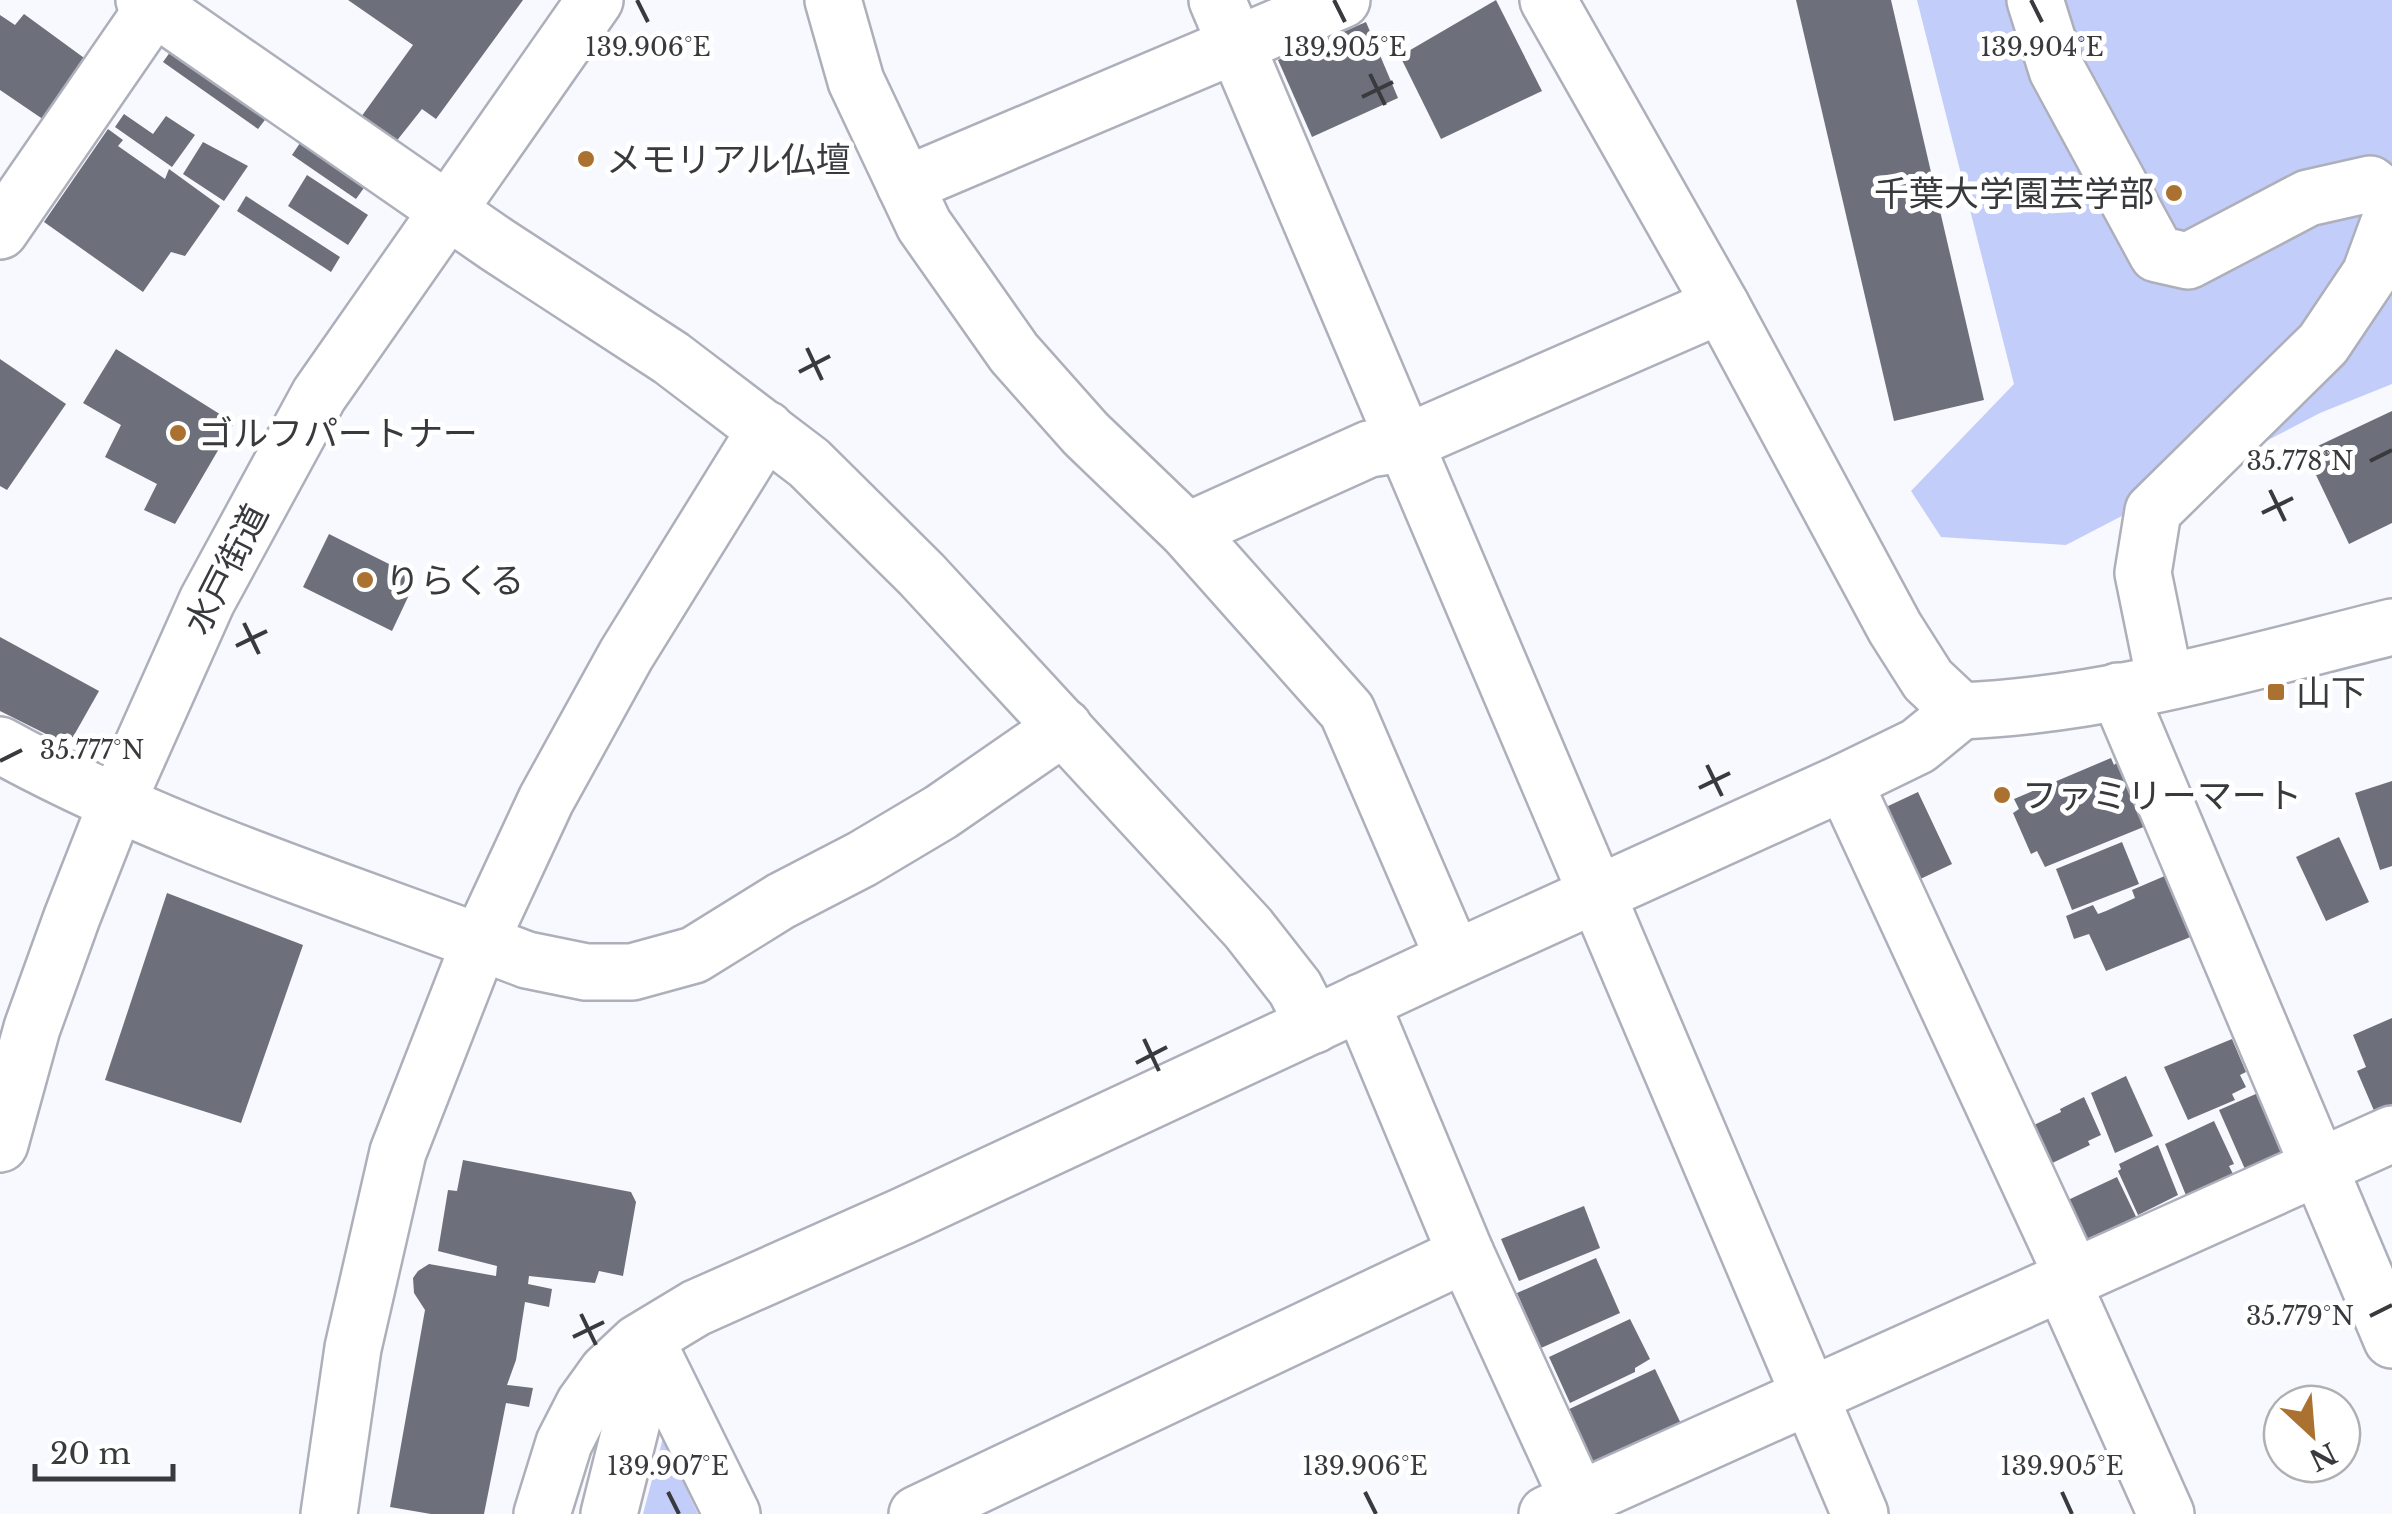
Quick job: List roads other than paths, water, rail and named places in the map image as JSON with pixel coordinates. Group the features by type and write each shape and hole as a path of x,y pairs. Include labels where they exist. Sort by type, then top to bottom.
{"main road":[{"name":"水戸街道","path":"0,1144 32,1028 116,805 207,601 319,395 595,0"},
{"path":"833,0 856,82 924,224 1014,353 1086,434 1187,532 1347,711 1454,959"},
{"path":"905,185 1227,23 1342,0"},
{"path":"1548,0 1896,628 1928,680 1961,711"},
{"path":"2035,0 2057,70 2158,254 2188,261 2308,198 2370,184 2392,202"},
{"path":"0,231 153,2 446,210 671,358 809,462 922,575 1064,727 1248,928 1295,988 1338,1014 1466,1254 1563,1507 2392,1134"},
{"path":"1227,23 1860,1514"},
{"path":"2392,214 2370,274 2324,344 2153,511 2143,573 2142,686 2320,1167 2392,1340"},
{"path":"1187,532 1369,449 1403,444 1720,305"},
{"path":"329,1514 353,1348 398,1152 480,942 564,768 626,655 766,429"},
{"path":"542,1514 564,1444 584,1404 607,1372 638,1343 652,1341 696,1308 1844,782 1918,746 1961,711 2024,708 2142,686 2392,627"},
{"path":"0,745 116,805 173,829 527,960 586,972 632,972 680,960 941,812 1064,727"},
{"path":"1844,782 2068,1282 2166,1514"},
{"path":"917,1514 1466,1254"},
{"path":"609,1514 652,1341"},
{"path":"652,1341 732,1514"}],"place":[{"name":"メモリアル仏壇","path":"586,159"},
{"name":"千葉大学園芸学部","path":"2174,193"},
{"name":"ゴルフパートナー","path":"178,433"},
{"name":"りらくる","path":"365,580"},
{"name":"山下","path":"2276,692"},
{"name":"ファミリーマート","path":"2002,795"}]}
